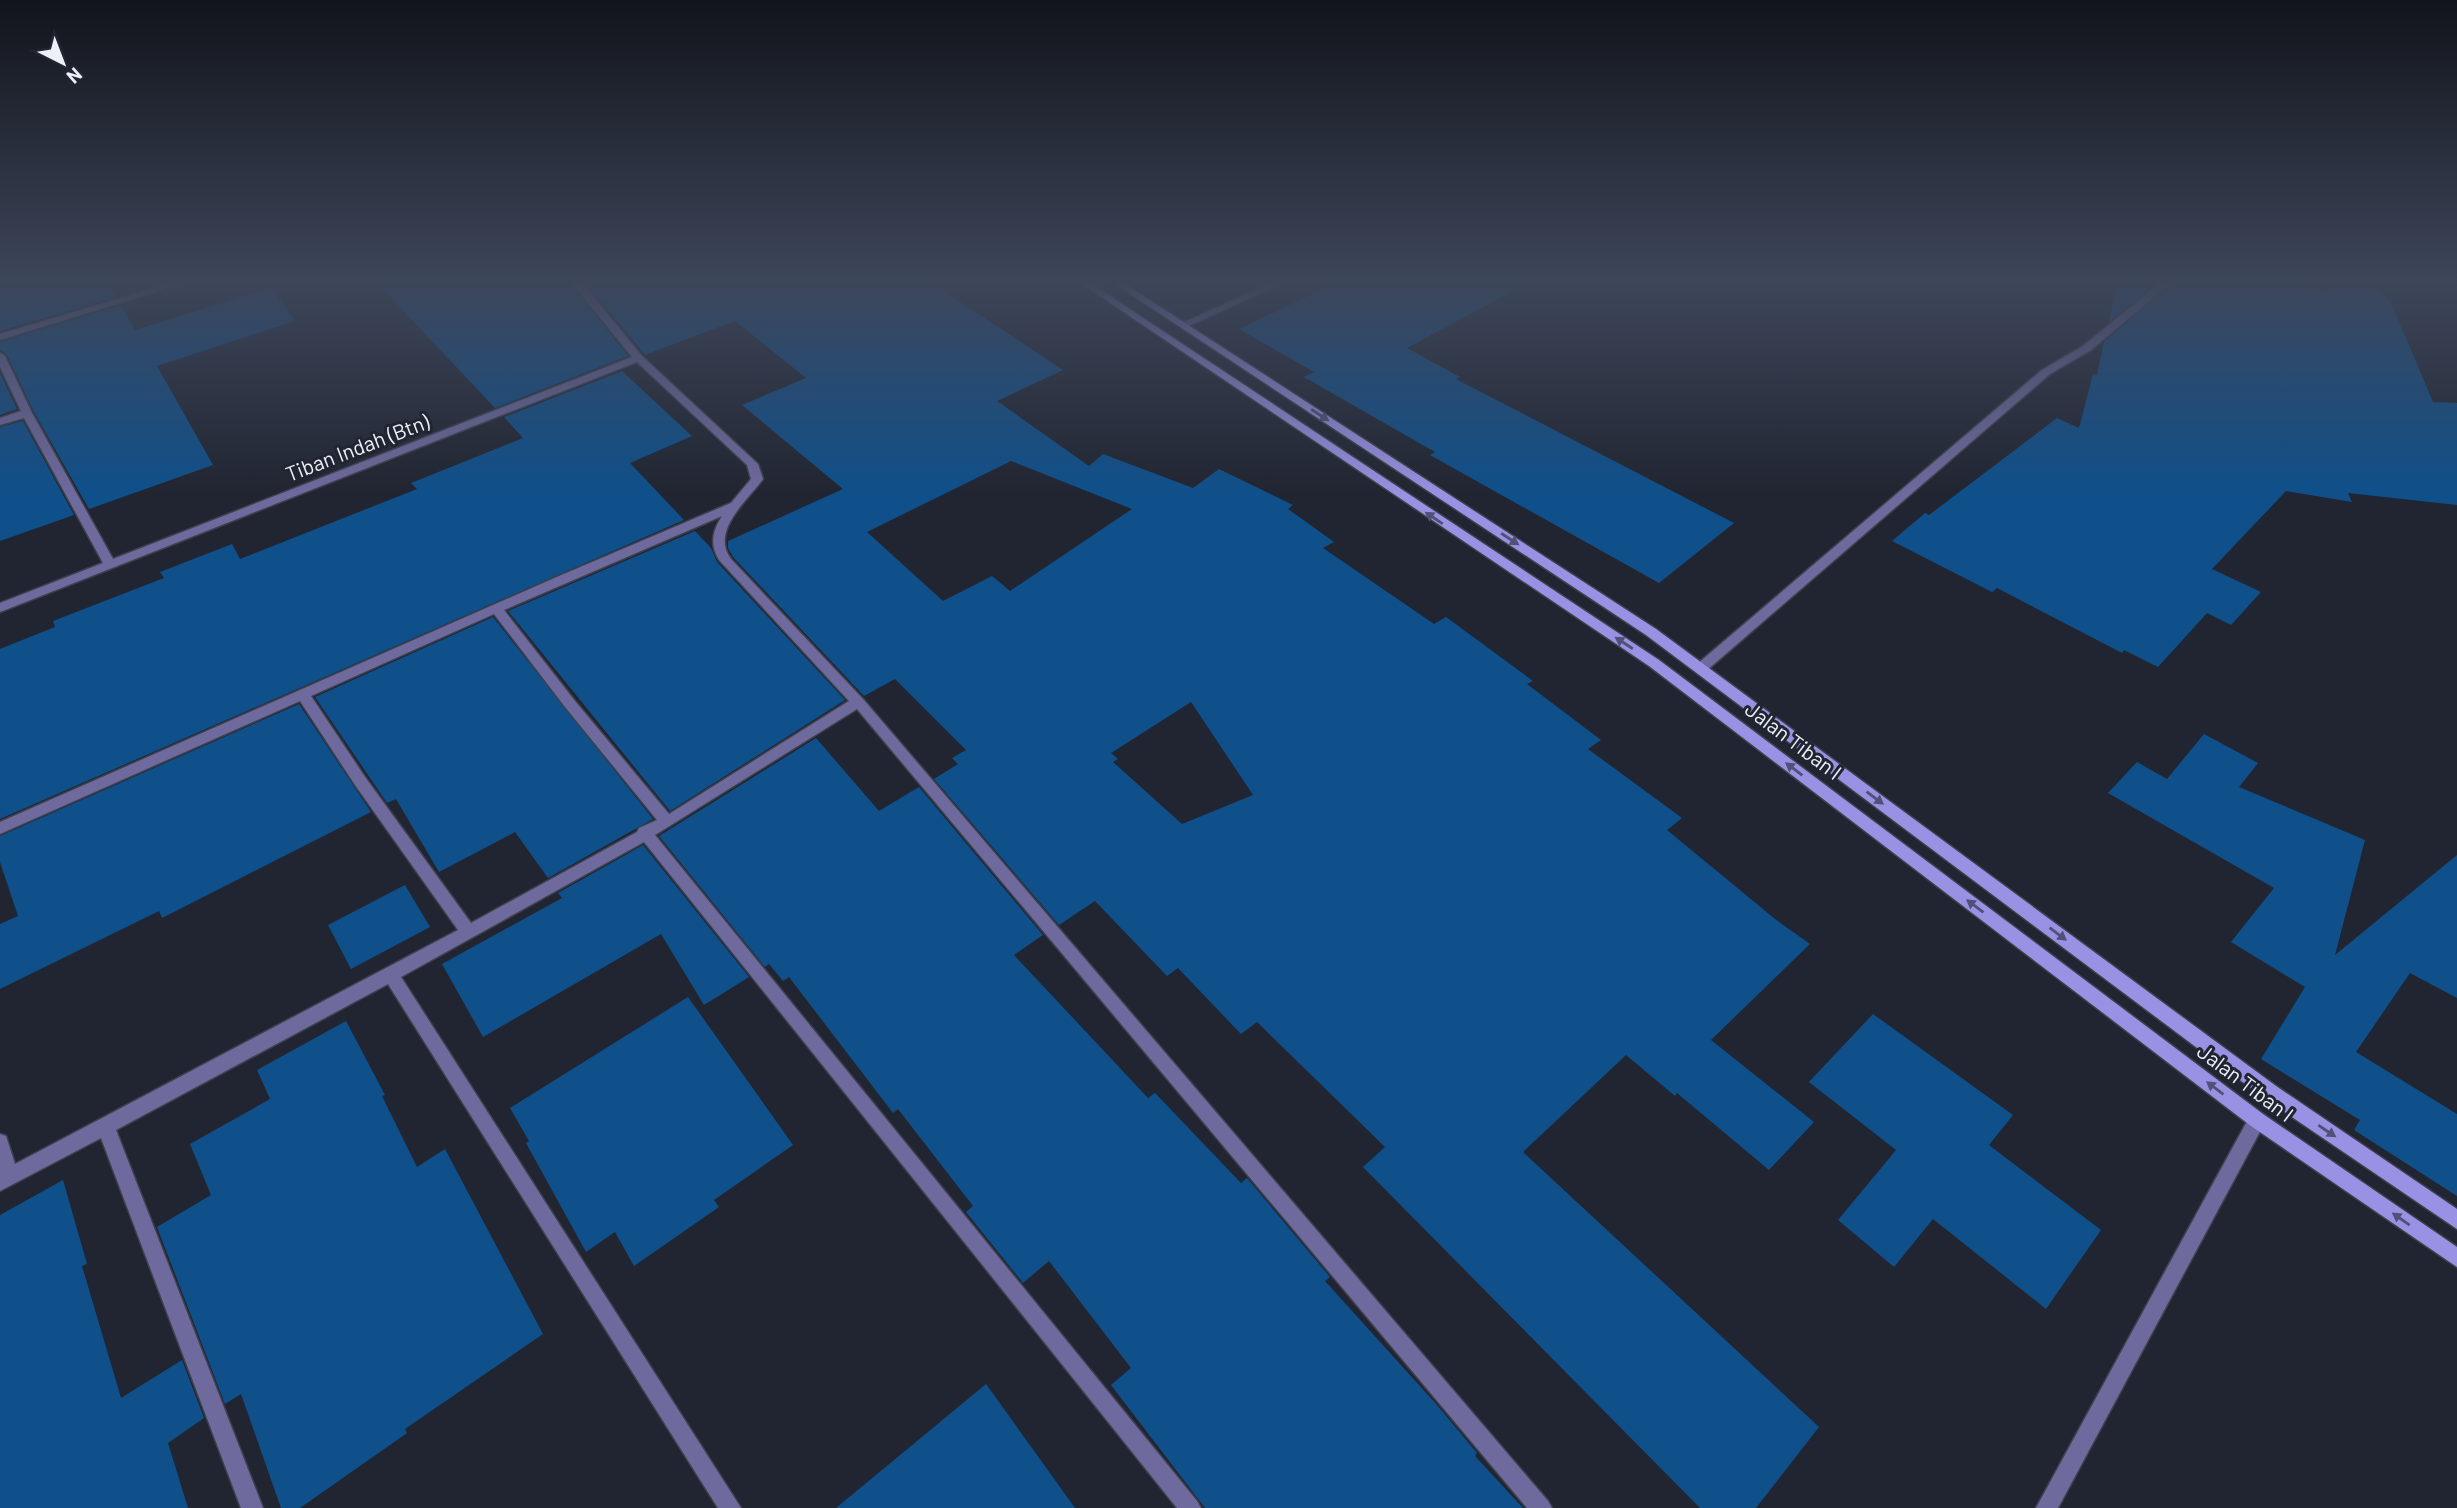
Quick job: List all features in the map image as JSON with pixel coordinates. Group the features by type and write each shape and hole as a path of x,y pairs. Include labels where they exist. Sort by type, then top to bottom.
{"street":[{"path":"635,354 752,464 757,479 727,518 720,532 718,548 727,562 858,702 1541,1508"},
{"name":"Jalan Tiban I","path":"1191,354 1654,663 2257,1119 2457,1258"},
{"name":"Jalan Tiban I","path":"1228,354 1651,632 2270,1092 2457,1220"},
{"path":"1701,668 2046,372 2076,354"},
{"path":"0,356 27,413 109,564"},
{"name":"Tiban Indah (Btn)","path":"0,608 638,358"},
{"path":"0,422 27,413"},
{"path":"0,828 739,504"},
{"path":"498,609 570,704 667,822"},
{"path":"303,694 360,781 468,931"},
{"path":"0,1142 5,1180 391,975 644,832 667,822 858,702"},
{"path":"644,832 1189,1508"},
{"path":"391,975 730,1508"},
{"path":"2047,1508 2257,1119"},
{"path":"106,1127 252,1508"}],"building":[{"path":"193,354 157,366 213,465 89,509 34,412 7,355"},
{"path":"444,354 628,356 495,408"},
{"path":"777,354 1039,354 1063,370 997,401 1089,466 1103,454 1193,488 1219,469 1293,505 1288,509 1334,542 1323,548 1434,624 1446,617 1533,681 1527,684 1601,740 1588,749 1682,818 1667,830 1775,919 1810,944 1711,1040 1814,1122 1769,1170 1677,1093 1675,1096 1626,1055 1523,1152 1819,1427 1756,1508 1700,1508 1363,1167 1385,1147 1257,1022 1241,1034 1178,968 1167,976 1095,901 1059,925 934,779 958,764 952,758 966,750 895,679 864,696 733,557 728,541 843,489 742,405 806,378","holes":["1011,461 1132,509 1010,591 992,576 943,601 867,532","1191,702 1253,795 1182,824 1113,762 1118,759 1111,753"]},
{"path":"1283,354 1419,354 1460,377 1456,379 1734,523 1659,583 1430,455 1435,452 1304,377 1314,372"},
{"path":"2101,354 2413,354 2433,402 2457,403 2457,505 2348,493 2352,502 2286,491 2212,569 2261,592 2231,625 2207,613 2158,667 2124,650 2122,653 1997,588 1992,592 1892,541 1925,513 1929,515 2057,418 2079,428 2093,374 2097,375"},
{"path":"622,371 692,436 630,463 684,520 0,819 0,649 55,627 53,621 164,578 160,572 232,544 240,559 417,489 411,483 523,438 504,417"},
{"path":"0,373 17,409 0,415"},
{"path":"23,421 74,515 0,541 0,427"},
{"path":"695,531 711,548 717,562 845,700 670,811 508,611"},
{"path":"493,617 653,819 548,878 515,832 439,872 396,799 387,803 315,697"},
{"path":"299,704 371,812 162,918 159,911 0,989 0,924 18,916 0,862 0,836"},
{"path":"2204,734 2258,763 2239,787 2365,840 2335,955 2457,855 2457,998 2410,973 2356,1052 2457,1114 2457,1196 2354,1130 2360,1120 2261,1059 2305,987 2231,942 2274,888 2108,793 2137,762 2167,779"},
{"path":"816,738 879,811 919,787 1043,935 1014,955 1148,1098 1155,1093 1241,1183 1247,1178 1330,1277 1325,1281 1437,1405 1477,1453 1475,1456 1523,1508 1205,1508 1111,1385 1131,1368 1049,1261 1023,1283 966,1212 973,1206 898,1109 893,1113 789,977 783,981 769,964 765,967 659,836"},
{"path":"643,845 749,977 704,1005 661,934 483,1037 442,964 562,898 558,893"},
{"path":"405,885 430,927 351,969 328,925"},
{"path":"688,997 793,1145 714,1200 719,1207 634,1266 615,1232 586,1252 526,1143 529,1141 510,1108"},
{"path":"1873,1014 2013,1115 1989,1145 2101,1230 2046,1309 1933,1219 1894,1267 1838,1220 1896,1150 1809,1082"},
{"path":"346,1021 385,1095 382,1096 417,1167 445,1149 543,1334 405,1429 407,1433 300,1508 281,1508 241,1394 225,1404 157,1227 211,1195 190,1144 270,1099 257,1070"},
{"path":"63,1180 87,1264 82,1266 121,1398 182,1360 204,1418 168,1443 188,1508 0,1508 0,1215"},
{"path":"986,1384 1075,1508 836,1508"}]}
